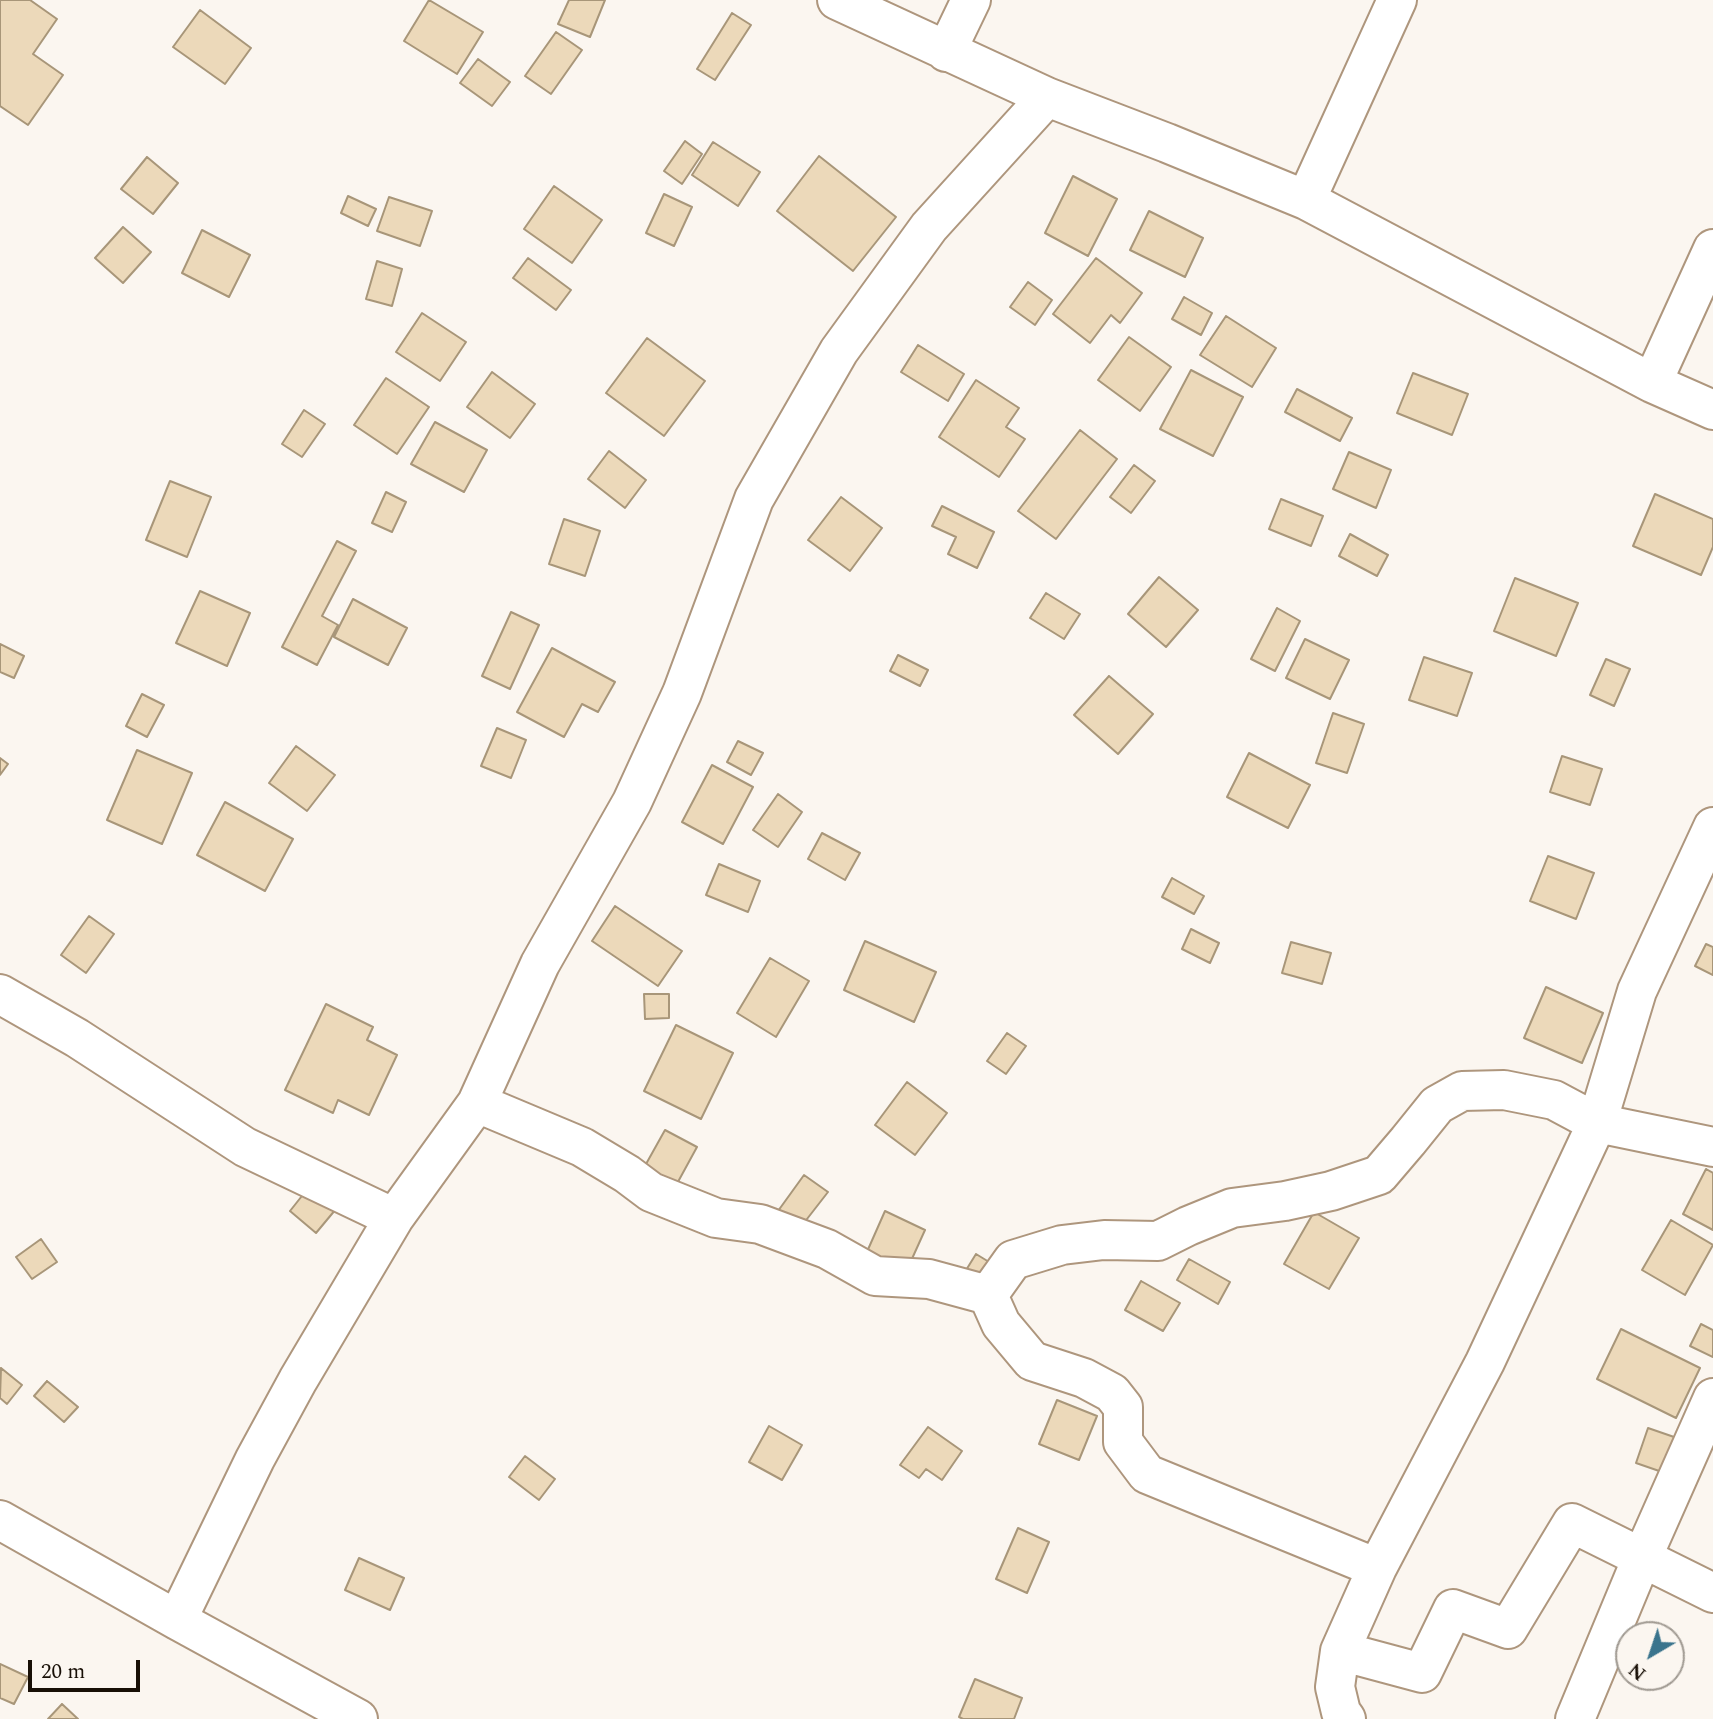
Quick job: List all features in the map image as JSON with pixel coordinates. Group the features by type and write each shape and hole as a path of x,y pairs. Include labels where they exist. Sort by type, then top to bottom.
{"street":[{"path":"837,0 1047,97 1306,200 1652,383 1713,410"},
{"path":"946,52 971,0"},
{"path":"1306,200 1397,0"},
{"path":"177,1620 255,1459 298,1380 394,1218 477,1102 540,964 632,802 682,693 754,499 839,351 929,227 1047,97"},
{"path":"1652,383 1713,249"},
{"path":"1336,1694 1377,1568 1485,1362 1597,1123 1637,991 1713,827"},
{"path":"0,994 77,1038 245,1147 394,1218"},
{"path":"988,1296 1013,1260 1062,1245 1104,1240 1158,1241 1232,1208 1331,1191 1379,1175 1437,1105 1462,1091 1504,1090 1554,1100 1597,1123 1713,1147"},
{"path":"477,1102 582,1147 651,1192 716,1218 760,1224 827,1249 875,1276 929,1279 988,1296 1001,1324 1032,1361 1084,1378 1112,1393 1123,1407 1124,1442 1147,1474 1377,1568"},
{"path":"1575,1719 1713,1398"},
{"path":"0,1520 358,1719"},
{"path":"1336,1694 1422,1674 1452,1609 1507,1629 1572,1523 1713,1593"}],"building":[{"path":"0,0 30,0 57,19 33,54 63,75 28,125 0,106"},
{"path":"429,0 483,32 457,74 404,41"},
{"path":"569,0 605,0 590,37 558,24"},
{"path":"200,10 251,48 225,84 173,47"},
{"path":"732,13 751,25 715,80 697,69"},
{"path":"556,32 582,50 551,94 525,76"},
{"path":"478,59 510,82 492,106 460,83"},
{"path":"685,141 702,154 682,184 664,171"},
{"path":"713,142 760,172 738,206 692,175"},
{"path":"819,156 896,217 853,271 777,211"},
{"path":"147,157 178,183 153,214 121,189"},
{"path":"1073,176 1117,199 1088,256 1045,233"},
{"path":"554,186 602,220 572,263 524,229"},
{"path":"664,194 692,207 674,246 646,233"},
{"path":"348,196 376,209 368,226 341,213"},
{"path":"389,197 432,211 420,246 377,231"},
{"path":"1149,211 1203,238 1185,277 1130,250"},
{"path":"123,227 151,252 123,283 95,258"},
{"path":"202,230 250,255 229,297 182,273"},
{"path":"528,258 571,290 556,310 513,278"},
{"path":"1096,258 1142,293 1120,323 1111,315 1090,343 1053,314"},
{"path":"377,261 402,269 392,306 366,299"},
{"path":"1028,282 1052,300 1035,325 1010,307"},
{"path":"1184,297 1212,313 1201,335 1172,319"},
{"path":"422,313 466,342 440,381 396,352"},
{"path":"1226,316 1276,348 1252,387 1200,355"},
{"path":"1129,337 1171,367 1140,411 1098,380"},
{"path":"647,338 705,381 664,436 606,393"},
{"path":"918,345 964,374 948,401 901,372"},
{"path":"1191,370 1243,397 1213,456 1160,429"},
{"path":"492,372 535,404 510,438 467,407"},
{"path":"1413,373 1468,394 1452,435 1397,413"},
{"path":"386,378 429,407 397,454 354,425"},
{"path":"976,380 1019,408 1006,427 1025,439 999,477 939,437"},
{"path":"1297,389 1352,418 1340,441 1285,412"},
{"path":"304,410 325,424 302,457 282,444"},
{"path":"435,422 487,450 464,492 411,464"},
{"path":"1080,430 1117,459 1056,539 1018,511"},
{"path":"609,451 646,480 625,508 588,479"},
{"path":"1349,452 1391,470 1376,508 1333,489"},
{"path":"1134,465 1155,481 1131,513 1110,497"},
{"path":"170,481 211,497 187,557 146,540"},
{"path":"386,492 406,502 392,532 372,523"},
{"path":"1655,494 1713,519 1713,547 1701,575 1633,546"},
{"path":"841,497 882,528 850,571 808,540"},
{"path":"1281,499 1323,516 1311,546 1269,529"},
{"path":"942,506 994,532 977,568 948,554 956,537 932,526"},
{"path":"564,519 600,531 585,576 549,564"},
{"path":"1350,534 1388,555 1377,576 1339,556"},
{"path":"337,541 356,551 322,616 338,625 317,665 282,647"},
{"path":"1159,577 1198,610 1166,647 1128,614"},
{"path":"1515,578 1578,603 1556,656 1494,631"},
{"path":"200,591 250,613 227,666 176,643"},
{"path":"1046,593 1080,614 1064,639 1030,618"},
{"path":"353,599 407,628 388,665 334,637"},
{"path":"1277,608 1300,621 1275,671 1251,659"},
{"path":"511,612 539,625 510,689 482,676"},
{"path":"1305,639 1349,660 1330,699 1286,678"},
{"path":"0,644 24,656 14,678 0,672"},
{"path":"552,648 615,682 598,712 582,704 564,737 517,712"},
{"path":"898,655 928,670 920,686 890,671"},
{"path":"1424,657 1472,673 1457,716 1409,700"},
{"path":"1606,659 1630,669 1614,706 1590,695"},
{"path":"1109,676 1153,714 1118,754 1074,715"},
{"path":"142,694 164,705 147,737 126,726"},
{"path":"1333,713 1364,724 1347,773 1316,763"},
{"path":"497,728 526,740 511,778 481,766"},
{"path":"738,741 763,753 751,775 727,762"},
{"path":"296,746 335,775 307,811 269,783"},
{"path":"137,750 192,773 162,844 107,820"},
{"path":"1249,753 1310,785 1288,828 1227,797"},
{"path":"1562,756 1602,769 1590,805 1550,792"},
{"path":"0,758 8,764 0,775"},
{"path":"712,765 753,787 723,844 682,822"},
{"path":"778,794 802,812 778,847 753,830"},
{"path":"225,802 293,839 265,891 197,855"},
{"path":"822,833 860,853 845,880 808,859"},
{"path":"1548,856 1594,873 1576,919 1530,901"},
{"path":"719,864 760,881 748,912 706,895"},
{"path":"1172,878 1204,896 1194,914 1162,897"},
{"path":"615,906 682,951 658,986 592,941"},
{"path":"89,916 114,934 86,973 61,955"},
{"path":"1191,929 1219,943 1210,963 1182,949"},
{"path":"865,941 936,972 914,1022 844,990"},
{"path":"1291,942 1331,953 1322,984 1282,973"},
{"path":"1706,944 1713,947 1713,975 1695,966"},
{"path":"770,958 809,981 776,1037 737,1013"},
{"path":"1546,987 1603,1013 1582,1063 1524,1038"},
{"path":"644,994 669,994 669,1018 645,1019"},
{"path":"326,1004 373,1027 367,1040 397,1055 369,1115 338,1100 333,1113 285,1090"},
{"path":"676,1025 733,1053 701,1119 644,1091"},
{"path":"1007,1033 1026,1046 1006,1074 987,1061"},
{"path":"907,1082 947,1113 915,1155 875,1125"},
{"path":"665,1130 697,1147 673,1191 641,1173"},
{"path":"1706,1169 1713,1173 1713,1230 1683,1214"},
{"path":"804,1175 828,1192 800,1228 778,1211"},
{"path":"309,1187 336,1209 316,1233 290,1211"},
{"path":"885,1211 925,1230 906,1272 866,1254"},
{"path":"1314,1212 1359,1238 1329,1289 1284,1264"},
{"path":"1671,1220 1713,1245 1685,1295 1642,1270"},
{"path":"41,1239 57,1262 32,1279 16,1257"},
{"path":"976,1254 994,1265 982,1286 963,1275"},
{"path":"1189,1259 1230,1282 1218,1304 1177,1280"},
{"path":"1141,1281 1180,1303 1163,1331 1125,1310"},
{"path":"1701,1324 1713,1330 1713,1357 1690,1346"},
{"path":"1621,1329 1700,1368 1676,1418 1597,1379"},
{"path":"1,1368 22,1385 7,1404 0,1398"},
{"path":"47,1381 78,1407 64,1422 34,1396"},
{"path":"1057,1400 1097,1416 1079,1460 1039,1444"},
{"path":"769,1426 802,1445 782,1480 749,1462"},
{"path":"928,1427 962,1451 942,1480 926,1469 919,1478 900,1465"},
{"path":"1648,1428 1677,1438 1665,1473 1636,1463"},
{"path":"525,1456 555,1479 539,1500 509,1477"},
{"path":"1018,1528 1049,1542 1027,1593 996,1579"},
{"path":"359,1558 404,1578 390,1610 345,1590"},
{"path":"0,1664 28,1677 14,1704 0,1698"},
{"path":"975,1679 1022,1698 1014,1719 959,1717"},
{"path":"62,1704 78,1719 48,1719"}]}
